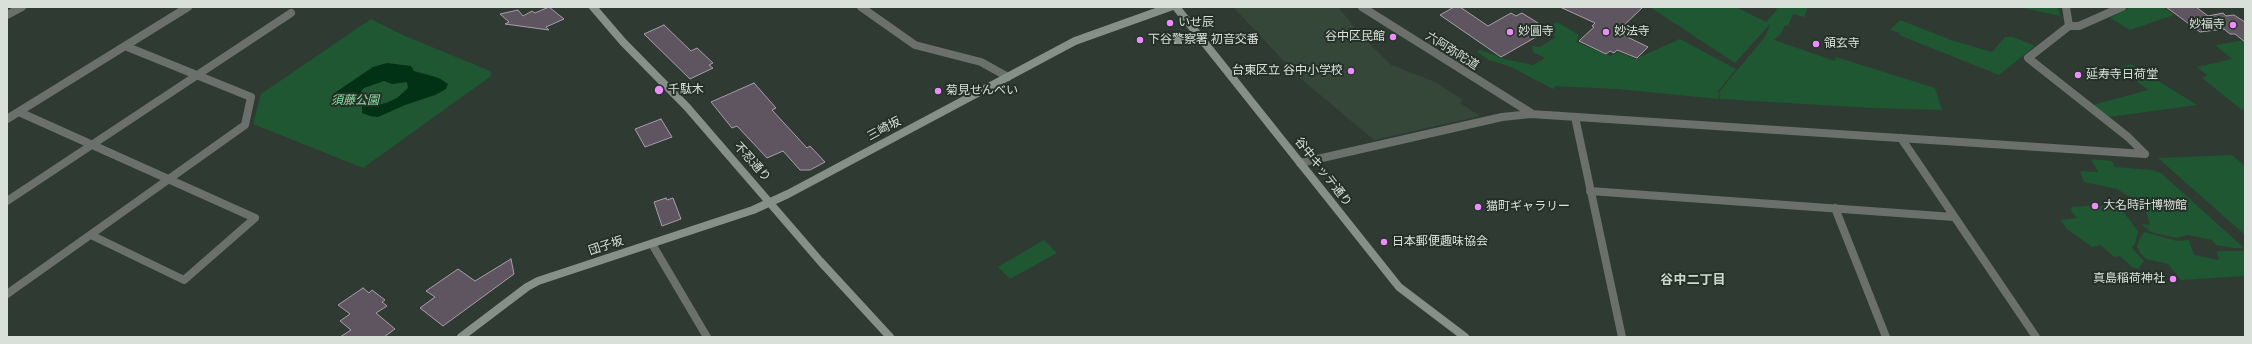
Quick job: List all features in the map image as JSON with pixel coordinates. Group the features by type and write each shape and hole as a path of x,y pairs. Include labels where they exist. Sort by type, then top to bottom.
{"main road":[{"name":"不忍通り","path":"593,7 623,42 687,107 771,202 820,261 890,337"},
{"name":"三崎坂","path":"771,202 1084,37 1170,7"},
{"name":"谷中キッテ通り","path":"1176,7 1399,287 1465,337"},
{"name":"団子坂","path":"464,336 527,287 538,281 652,244 771,202"}],"street":[{"path":"7,15 22,7"},
{"path":"7,119 188,7"},
{"path":"861,7 915,46 981,62 1008,77"},
{"name":"六阿弥陀道","path":"1362,7 1531,114"},
{"path":"2066,7 2070,26"},
{"path":"1300,163 1502,117 1531,114 2145,154 2128,137 2028,58 2070,26 2080,26 2122,7"},
{"path":"7,201 291,13"},
{"path":"7,294 245,124 252,97 125,46"},
{"path":"18,112 255,218 184,280 91,235"},
{"path":"1575,117 1622,337"},
{"path":"1901,138 2036,337"},
{"path":"1590,191 1954,217"},
{"path":"1835,208 1886,337"},
{"path":"652,244 707,337"}],"shaded area":[{"name":"台東区立 谷中小学校","path":"1233,7 1338,7 1362,36 1391,65 1435,82 1463,100 1460,103 1480,116 1374,140 1300,78"},
{"path":"387,63 411,66 414,71 439,78 448,84 446,89 435,95 405,105 378,117 370,116 362,113 360,103 339,99 333,94 373,67","holes":["384,81 392,84 407,82 408,88 397,98 386,103 377,105 372,103 370,98 361,91 364,88"]}],"green space":[{"path":"1650,7 1736,7 1766,22 1776,11 1777,7 1808,7 1804,17 1793,14 1788,26 1785,25 1781,34 1774,40 1835,61 1836,57 1935,88 1942,110 1872,108 1720,99 1719,92 1765,37 1770,24 1735,63"},
{"path":"2019,7 2058,7 2060,16"},
{"path":"2131,7 2163,7 2174,15 2130,30 2110,18"},
{"name":"須藤公園","path":"371,19 405,36 490,71 491,76 363,168 253,124 261,94"},
{"path":"1900,20 1951,40 1992,52 2005,37 2013,37 2035,46 1999,75 1890,30"},
{"path":"1557,22 1579,35 1576,42 1610,56 1618,52 1635,59 1680,39 1736,69 1718,91 1719,99 1617,89 1555,86 1553,89 1511,67 1489,60 1476,51 1481,50 1504,59 1533,65 1545,58 1533,52 1532,46 1540,47 1556,37 1545,29"},
{"path":"2245,40 2245,109 2242,110 2202,78 2207,75 2197,67 2232,59 2215,45"},
{"path":"2131,64 2197,105 2109,117 2093,105 2148,90 2119,68"},
{"path":"2232,155 2245,166 2245,235 2158,158"},
{"path":"2091,159 2112,161 2115,167 2152,170 2161,173 2244,248 2216,245 2212,240 2188,235 2176,238 2151,232 2141,224 2150,225 2145,209 2149,208 2140,199 2128,196 2117,189 2084,182 2080,171 2098,172"},
{"path":"2097,205 2122,210 2138,231 2135,244 2132,248 2144,261 2138,269 2132,267 2120,256 2114,257 2101,245 2092,247 2067,229 2060,220 2077,218 2071,211 2072,207"},
{"path":"2145,232 2177,241 2189,240 2194,255 2219,260 2217,251 2244,251 2245,276 2181,280 2168,264 2146,259 2140,253 2137,246 2141,236"},
{"path":"1044,240 1057,253 1010,279 998,267"}],"building":[{"path":"549,7 564,19 546,27 549,30 505,24 509,22 500,14 518,10 523,16 532,11 535,13"},
{"name":"妙圓寺","path":"1454,7 1460,7 1488,26 1511,13 1516,16 1522,13 1546,28 1540,32 1543,33 1501,57 1440,15"},
{"name":"妙法寺","path":"1560,7 1643,7 1617,32 1648,47 1637,58 1617,50 1614,53 1610,51 1606,54 1579,41 1594,27 1592,26 1595,23"},
{"name":"妙福寺","path":"2166,7 2196,7 2208,16 2223,13 2226,16 2234,15 2245,22 2245,42 2235,34 2230,34 2224,29 2200,32"},
{"path":"664,25 691,51 697,48 713,63 709,65 713,68 690,79 644,34"},
{"path":"754,83 776,108 772,110 807,148 810,146 825,162 810,170 800,170 783,151 767,158 737,126 732,128 711,102"},
{"path":"661,119 672,137 645,147 635,129"},
{"path":"666,198 667,200 673,198 681,219 662,226 654,202"},
{"path":"511,259 514,274 443,326 420,308 435,297 426,291 458,269 475,281"},
{"path":"363,288 369,293 372,290 385,300 382,302 387,306 376,313 395,329 384,337 340,337 351,330 340,321 350,314 338,305"}],"place":[{"name":"いせ辰","path":"1170,23"},
{"name":"妙福寺","path":"2233,25"},
{"name":"妙圓寺","path":"1510,32"},
{"name":"妙法寺","path":"1606,32"},
{"name":"谷中区民館","path":"1393,37"},
{"name":"下谷警察署 初音交番","path":"1140,40"},
{"name":"領玄寺","path":"1816,44"},
{"name":"台東区立 谷中小学校","path":"1351,71"},
{"name":"延寿寺日荷堂","path":"2078,75"},
{"name":"千駄木","path":"659,90"},
{"name":"菊見せんべい","path":"938,91"},
{"name":"大名時計博物館","path":"2095,206"},
{"name":"猫町ギャラリー","path":"1478,207"},
{"name":"日本郵便趣味協会","path":"1384,242"},
{"name":"真島稲荷神社","path":"2173,279"}],"district":[{"name":"谷中二丁目","path":"1693,280"}]}
